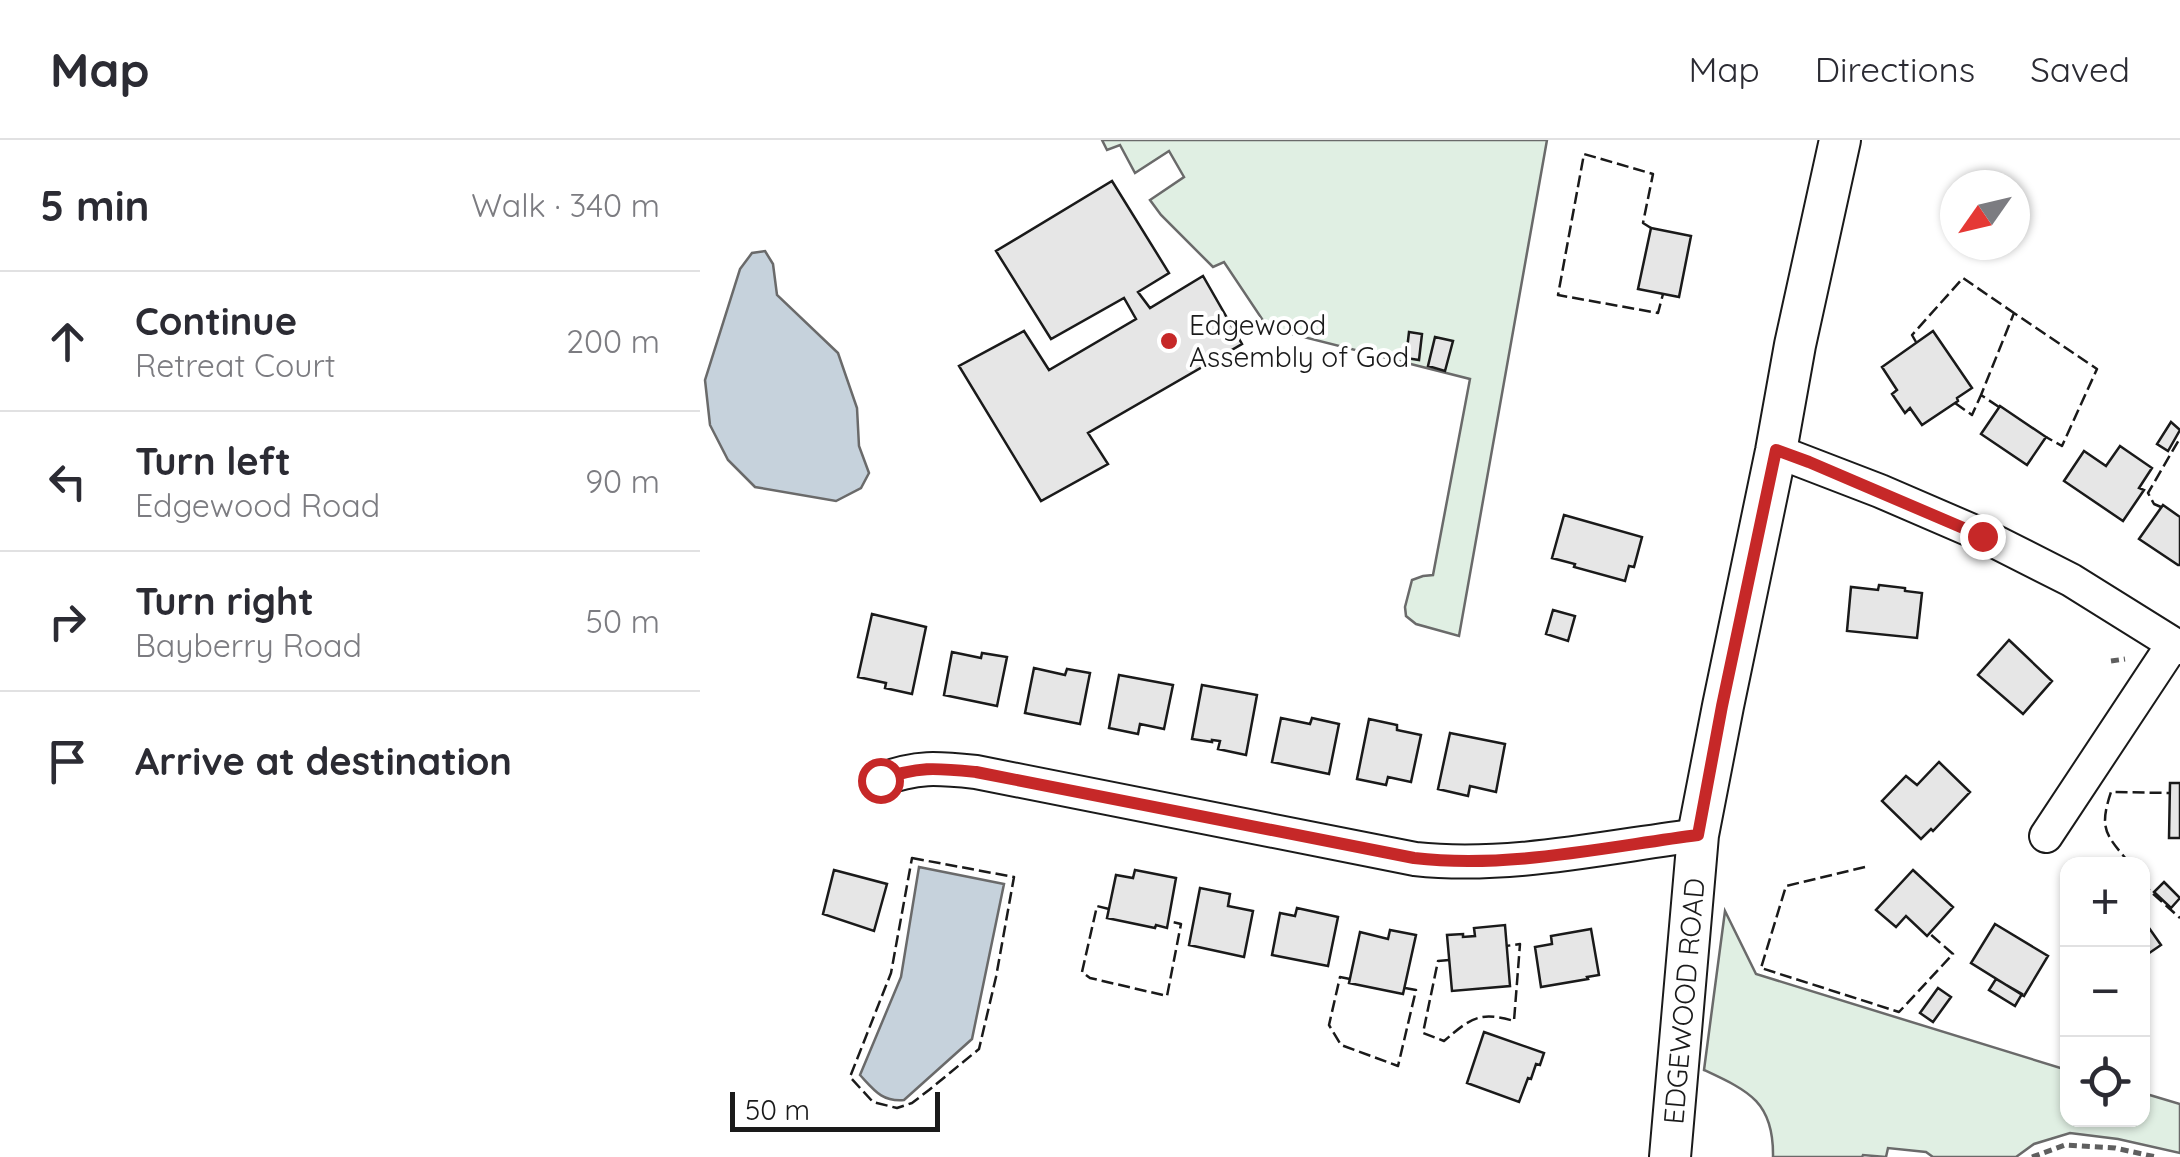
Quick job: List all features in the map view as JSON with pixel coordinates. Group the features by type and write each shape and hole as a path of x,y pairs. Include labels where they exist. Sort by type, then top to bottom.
{"main road":[{"name":"EDGEWOOD ROAD","path":"1670,1157 1698,835 1795,345 1840,140"}],"street":[{"path":"1776,450 1982,536 2070,580 2176,646 2046,836"},
{"path":"880,780 907,770 976,772 1446,862 1501,862 1698,835"}],"path":[{"path":"2111,662 2125,659"},
{"path":"2032,1157 2065,1145 2116,1148 2156,1157"}],"green space":[{"path":"1102,140 1547,140 1459,636 1416,624 1406,616 1405,607 1412,580 1433,575 1470,379 1268,328 1224,262 1213,267 1150,200 1184,177 1169,151 1135,173 1120,145 1107,150"},
{"path":"1725,911 1756,974 2060,1068 2060,1127 2150,1127 2150,1095 2180,1104 2180,1153 2070,1133 2034,1144 2016,1157 1933,1157 1926,1152 1888,1148 1886,1157 1773,1157 1769,1123 1756,1101 1704,1070"}],"shaded area":[{"path":"765,251 773,264 777,295 838,353 857,408 859,446 869,473 861,488 836,501 755,487 728,460 710,425 705,380 740,269 752,253"},
{"path":"919,867 1004,884 972,1039 904,1100 896,1100 879,1094 860,1075 901,977"}],"building":[{"name":"Edgewood Assembly of God","path":"1112,181 1169,273 1138,292 1150,308 1203,276 1242,344 1088,433 1108,464 1041,501 959,366 1024,331 1049,370 1136,319 1124,298 1051,339 996,251"},
{"path":"1651,228 1691,236 1679,297 1638,289"},
{"path":"1933,331 1972,388 1922,425 1910,408 1905,413 1892,394 1897,390 1882,367"},
{"path":"1409,332 1422,334 1419,360 1406,358"},
{"path":"1435,337 1453,341 1445,371 1428,366"},
{"path":"2000,406 2046,437 2027,465 1981,434"},
{"path":"2171,422 2180,430 2168,451 2157,444"},
{"path":"2120,446 2152,468 2139,488 2144,490 2123,521 2064,481 2084,451 2106,466"},
{"path":"2163,505 2180,517 2180,565 2139,539"},
{"path":"1564,515 1642,537 1634,567 1629,566 1625,581 1552,558"},
{"path":"1879,585 1922,593 1917,638 1847,631 1851,587 1878,590"},
{"path":"1553,610 1575,616 1568,641 1546,634"},
{"path":"872,614 926,627 912,694 858,677"},
{"path":"2009,640 2052,681 2023,714 1978,675"},
{"path":"952,652 981,658 982,653 1007,657 997,706 944,695"},
{"path":"1034,668 1065,675 1067,669 1090,673 1080,724 1025,713"},
{"path":"1119,675 1173,685 1164,729 1140,724 1138,734 1109,728"},
{"path":"1202,685 1257,695 1246,755 1218,749 1220,741 1192,739"},
{"path":"1281,718 1310,724 1312,718 1339,724 1329,774 1272,762"},
{"path":"1369,719 1421,735 1411,782 1388,777 1386,785 1357,779"},
{"path":"1450,733 1505,744 1496,792 1470,786 1468,796 1438,789"},
{"path":"1939,762 1970,792 1921,839 1882,801 1906,776 1917,785"},
{"path":"2170,783 2180,783 2180,838 2169,838"},
{"path":"834,870 887,884 874,931 823,914"},
{"path":"1135,870 1176,878 1167,928 1107,918 1116,875 1133,878"},
{"path":"1913,870 1953,907 1927,936 1906,916 1896,927 1876,910"},
{"path":"2164,882 2180,898 2171,908 2154,892"},
{"path":"1200,888 1230,894 1228,906 1253,911 1244,957 1189,945"},
{"path":"1297,908 1338,917 1328,966 1272,955 1280,913 1295,916"},
{"path":"1995,924 2048,956 2024,996 1971,963"},
{"path":"1505,925 1510,986 1452,991 1447,935 1475,936 1474,928"},
{"path":"1591,929 1599,975 1541,987 1535,947 1552,944 1551,936"},
{"path":"2150,929 2161,945 2150,953"},
{"path":"1390,930 1416,935 1403,994 1349,983 1360,932 1388,939"},
{"path":"1996,979 2022,994 2015,1006 1989,990"},
{"path":"1938,988 1951,997 1933,1022 1920,1013"},
{"path":"1484,1032 1544,1053 1519,1102 1467,1083"}],"fence":[{"path":"1651,228 1643,223 1653,174 1584,154 1558,295 1658,313 1663,294"},
{"path":"1916,342 1912,335 1963,278 2014,313"},
{"path":"1999,407 1981,395 2014,313 2097,369 2062,446 2046,437"},
{"path":"1955,403 1972,415 1981,395"},
{"path":"2161,507 2154,504 2148,493 2180,438"},
{"path":"2125,857 2105,824 2111,792 2170,793"},
{"path":"912,858 1014,877 979,1049 912,1103 897,1108 873,1102 850,1077 891,973 912,858"},
{"path":"1865,867 1786,886 1761,968 1899,1012 1953,954 1929,933"},
{"path":"2150,891 2180,918"},
{"path":"1109,909 1097,906 1082,972 1090,978 1167,996 1181,924 1168,921"},
{"path":"1449,960 1438,961 1423,1033 1444,1041 1476,1019 1514,1021 1520,944 1506,946"},
{"path":"1350,979 1340,977 1329,1025 1341,1045 1398,1066 1416,990 1405,988"}],"place":[{"name":"Edgewood Assembly of God","path":"1169,341"}],"route":[{"path":"880,780 907,770 976,772 1446,862 1501,862 1698,835 1776,450 1982,536"}]}
